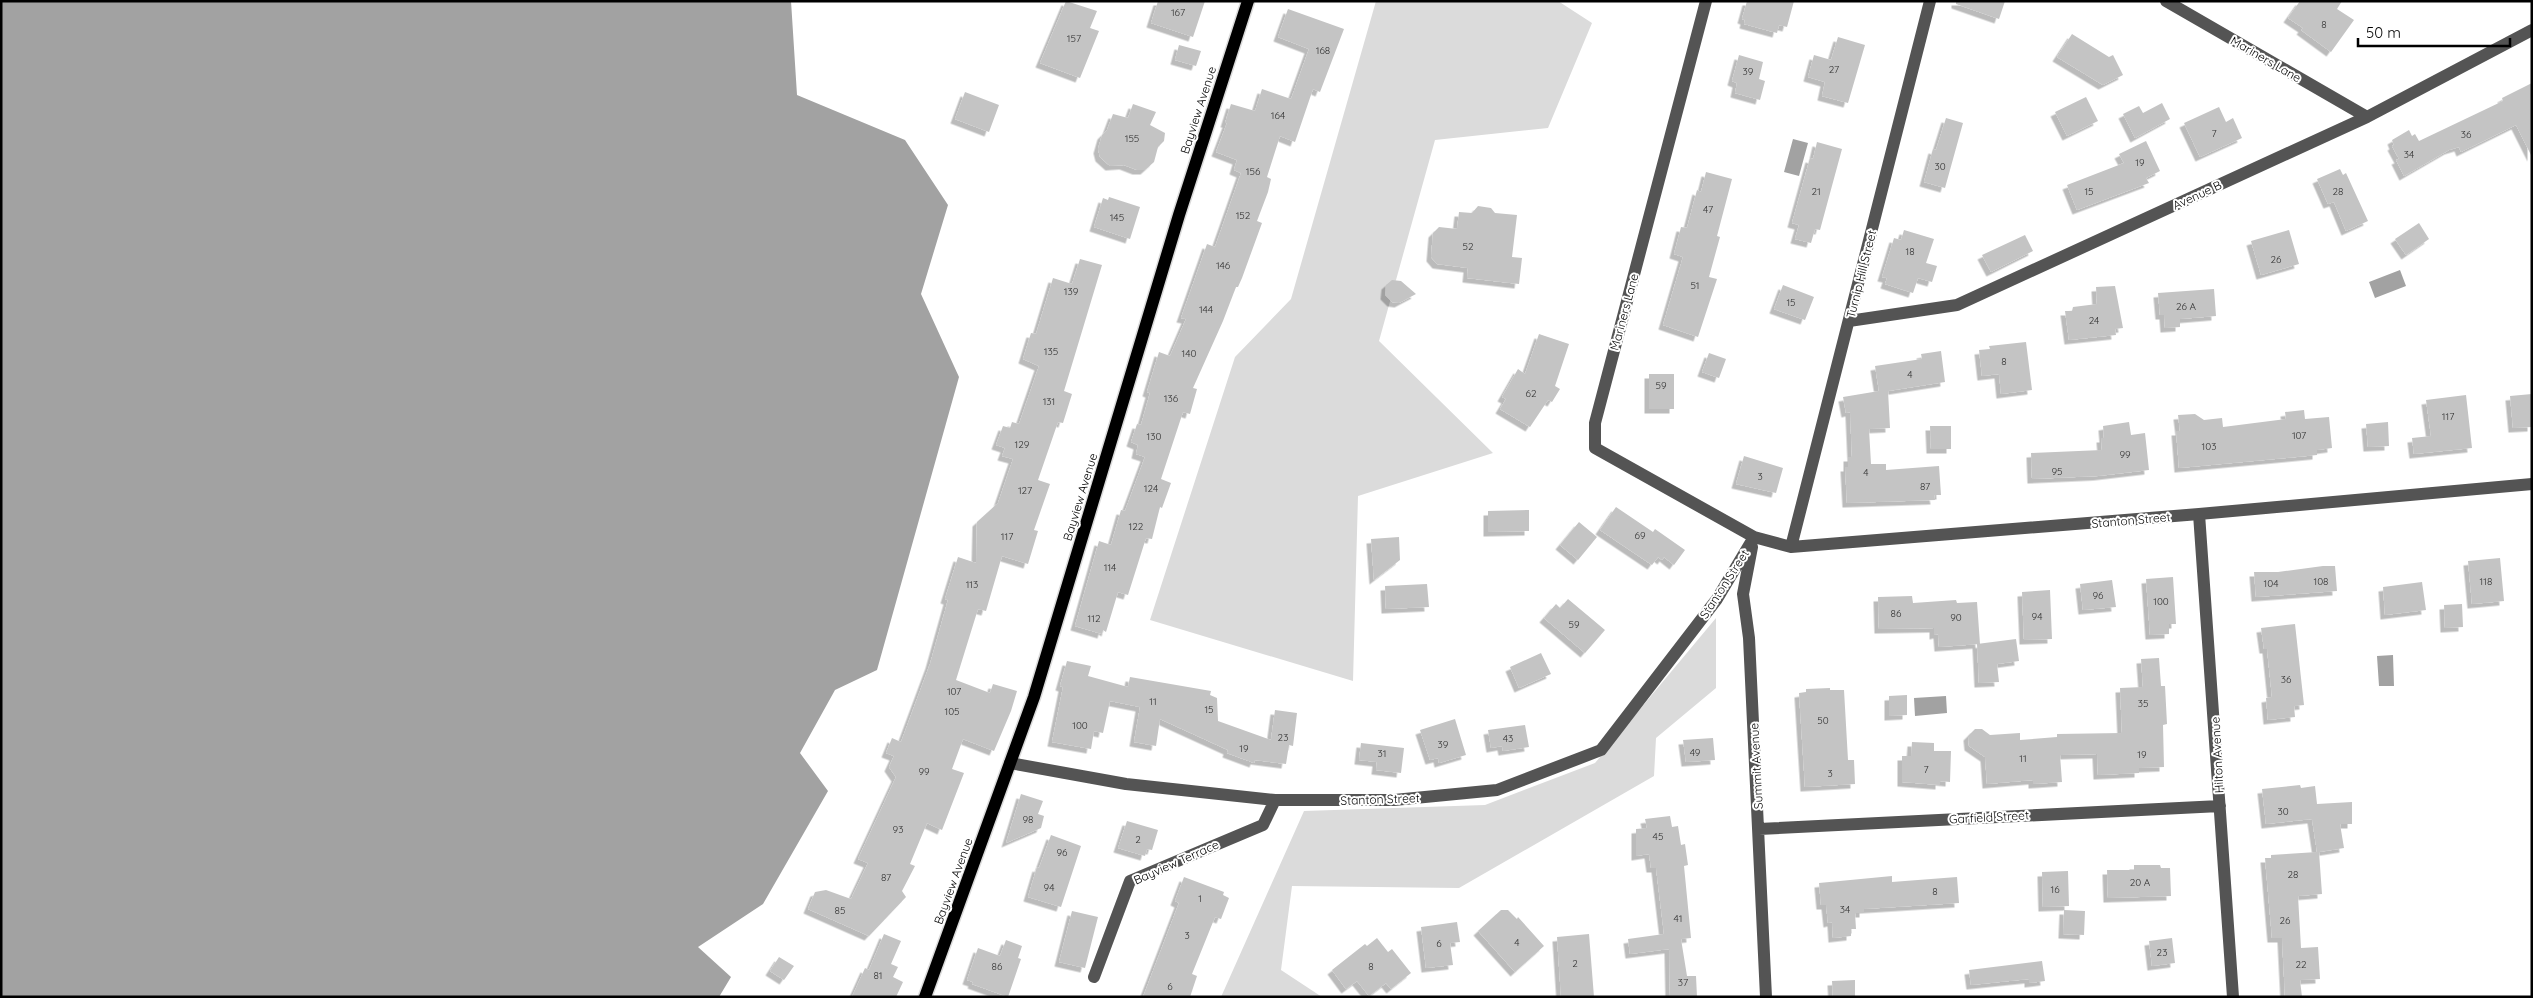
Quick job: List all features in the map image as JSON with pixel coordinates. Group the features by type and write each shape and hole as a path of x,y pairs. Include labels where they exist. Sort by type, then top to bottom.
{"main road":[{"name":"Bayview Avenue","path":"925,997 1034,696 1179,215 1248,1"}],"street":[{"name":"Mariners Lane","path":"1706,1 1595,423 1595,448 1754,537"},
{"name":"Turnip Hill Street","path":"1791,547 1930,1"},
{"name":"Mariners Lane","path":"2166,1 2367,117"},
{"name":"Avenue B","path":"1849,321 1957,305 2367,117 2532,30"},
{"name":"Stanton Street","path":"1010,763 1126,784 1275,800 1394,800 1497,790 1600,750 1717,599 1754,537 1791,547 2199,514 2532,484"},
{"name":"Hilton Avenue","path":"2199,514 2233,997"},
{"name":"Summit Avenue","path":"1754,537 1743,594 1749,638 1766,997"},
{"name":"Bayview Terrace","path":"1094,977 1130,881 1263,825 1275,800"},
{"name":"Garfield Street","path":"1759,829 2220,806"}],"shaded area":[{"path":"1,1 791,1 797,95 905,140 948,205 921,294 959,377 877,670 835,690 800,753 828,791 763,904 698,947 731,977 719,997 1,997"},
{"path":"1376,1 1558,1 1592,23 1548,128 1435,140 1379,341 1493,453 1358,496 1353,681 1150,620 1235,357 1291,299"},
{"path":"1793,139 1808,143 1799,176 1784,172"},
{"path":"2400,270 2406,286 2375,298 2369,282"},
{"path":"1716,618 1716,688 1656,738 1654,776 1459,888 1292,886 1281,970 1322,997 1221,997 1304,811 1485,805 1595,763"},
{"path":"2393,655 2394,686 2379,686 2377,656"},
{"path":"1946,696 1947,713 1915,716 1914,698"}],"building":[{"path":"1066,1 1097,11 1090,28 1099,31 1080,78 1040,63"},
{"path":"1158,1 1205,1 1193,37 1151,23"},
{"path":"1747,1 1794,1 1787,27 1779,25 1777,33 1744,24 1745,20 1742,19"},
{"path":"1956,1 2005,1 1999,19 1956,4"},
{"path":"2300,1 2342,1 2337,9 2354,20 2331,52 2288,18"},
{"path":"1288,9 1344,29 1320,92 1313,89 1295,142 1280,136 1267,177 1271,179 1268,192 1257,221 1262,223 1242,278 1238,287 1236,287 1193,388 1197,389 1190,414 1183,412 1161,479 1171,483 1162,508 1160,507 1152,539 1146,538 1128,595 1118,592 1106,632 1103,630 1102,634 1075,626 1099,541 1111,545 1121,510 1125,511 1145,457 1136,454 1138,445 1131,442 1137,424 1141,425 1150,393 1147,392 1159,352 1170,356 1186,319 1181,318 1207,244 1215,247 1241,173 1234,170 1237,160 1216,152 1227,123 1225,123 1231,104 1255,111 1262,89 1291,99 1309,49 1278,37"},
{"path":"2072,34 2109,57 2113,55 2123,75 2103,85 2057,57"},
{"path":"1838,37 1865,45 1848,103 1822,96 1825,82 1808,77 1814,55 1831,60"},
{"path":"1179,45 1201,51 1196,66 1175,60"},
{"path":"1739,55 1763,62 1759,79 1765,81 1760,100 1735,93 1737,83 1732,81"},
{"path":"2532,83 2532,157 2516,125 2461,152 2459,147 2449,150 2404,176 2396,160 2399,159 2392,146 2394,145 2392,140 2409,130 2412,136 2415,134 2419,141 2503,101 2502,98"},
{"path":"965,92 999,105 989,132 955,119"},
{"path":"2086,97 2098,121 2067,136 2055,112"},
{"path":"2162,103 2170,119 2135,138 2123,114 2139,106 2143,113"},
{"path":"1133,104 1156,112 1150,125 1165,133 1164,141 1158,147 1154,162 1145,170 1137,170 1124,165 1110,166 1100,157 1098,149 1102,135 1107,130 1113,114 1128,118"},
{"path":"2219,107 2226,122 2233,118 2242,138 2200,157 2184,123"},
{"path":"1946,118 1963,123 1945,188 1924,182 1933,149 1936,150"},
{"path":"2146,141 2160,171 2146,178 2149,183 2077,210 2067,185 2124,163 2119,154"},
{"path":"1817,142 1842,149 1820,230 1815,229 1811,243 1795,239 1799,225 1792,223 1810,158 1813,159"},
{"path":"2340,169 2343,175 2346,173 2368,221 2346,231 2334,202 2328,204 2317,179"},
{"path":"1706,172 1732,179 1717,236 1720,237 1709,277 1717,279 1698,337 1663,325 1683,257 1674,254 1681,227 1687,228 1697,190 1701,192"},
{"path":"1109,197 1140,207 1130,239 1094,227 1103,198 1108,200"},
{"path":"1478,206 1491,208 1495,213 1517,215 1512,257 1522,258 1519,284 1467,278 1468,268 1437,264 1431,257 1433,233 1439,227 1457,229 1459,212 1472,213"},
{"path":"2419,223 2429,239 2406,255 2395,239"},
{"path":"1904,230 1934,239 1926,263 1937,266 1932,282 1918,278 1913,293 1885,284 1887,278 1882,277 1894,238 1901,240"},
{"path":"2289,230 2299,264 2261,275 2251,241"},
{"path":"2025,235 2033,251 1991,272 1982,255"},
{"path":"1080,259 1102,265 1064,391 1072,394 1063,423 1058,422 1038,480 1050,484 1034,530 1038,531 1028,564 1002,556 986,611 978,609 956,680 990,693 993,684 1017,691 1011,711 994,751 963,739 952,769 964,773 942,830 927,823 910,864 915,866 902,891 906,897 869,936 808,909 815,892 826,890 851,899 868,863 858,859 896,777 889,767 894,756 886,753 892,738 901,742 930,664 948,600 945,599 958,557 976,563 977,522 998,503 1013,459 1002,456 1005,448 996,445 1003,426 1010,428 1012,422 1019,424 1039,366 1023,359 1031,333 1036,334 1053,278 1072,284"},
{"path":"1392,280 1401,281 1416,294 1399,303 1392,302 1385,295 1386,285"},
{"path":"1783,285 1814,297 1805,320 1774,309"},
{"path":"2115,286 2123,328 2115,329 2116,335 2069,340 2065,311 2072,311 2073,307 2097,304 2096,287"},
{"path":"2214,289 2216,316 2180,319 2180,327 2165,328 2164,315 2160,315 2158,293"},
{"path":"1539,334 1569,344 1555,386 1560,389 1552,402 1548,400 1530,427 1500,409 1506,399 1502,397 1518,369 1525,374"},
{"path":"2026,342 2032,390 2001,394 1999,374 1982,376 1979,350 1990,349 1989,346"},
{"path":"1941,351 1945,382 1888,391 1890,428 1869,429 1871,464 1886,464 1886,470 1939,466 1941,495 1934,495 1935,500 1847,503 1845,467 1848,467 1848,457 1852,457 1850,412 1846,413 1843,397 1879,391 1875,366 1922,359 1921,354"},
{"path":"1709,353 1726,359 1719,378 1702,372"},
{"path":"1649,374 1674,374 1674,409 1649,409"},
{"path":"2532,394 2532,427 2513,428 2510,396"},
{"path":"2466,395 2472,448 2414,454 2412,438 2431,436 2426,400"},
{"path":"2304,410 2305,419 2329,417 2332,448 2317,450 2317,455 2179,468 2176,431 2180,431 2178,415 2195,414 2204,420 2222,418 2223,427 2286,419 2285,412"},
{"path":"2129,422 2131,435 2145,433 2149,470 2098,476 2032,479 2031,453 2102,450 2103,426"},
{"path":"2388,422 2389,446 2368,447 2366,424"},
{"path":"1930,426 1951,426 1951,449 1931,449"},
{"path":"1744,456 1783,468 1776,493 1736,484"},
{"path":"1616,507 1653,532 1655,529 1685,550 1674,565 1664,557 1662,560 1658,557 1652,565 1600,530"},
{"path":"1529,510 1529,531 1488,532 1488,511"},
{"path":"1579,522 1597,537 1578,560 1560,545"},
{"path":"1399,537 1400,560 1374,580 1371,539"},
{"path":"2500,558 2504,601 2472,604 2468,561"},
{"path":"2335,566 2337,591 2256,597 2254,572 2278,572"},
{"path":"2173,577 2176,624 2169,624 2169,634 2150,635 2146,579"},
{"path":"2112,580 2116,607 2083,610 2080,584"},
{"path":"2422,582 2426,610 2385,615 2383,587"},
{"path":"1427,584 1429,607 1386,609 1385,586"},
{"path":"2050,590 2052,639 2024,640 2022,592"},
{"path":"1912,596 1913,603 1956,600 1957,603 1977,602 1980,644 1939,647 1938,634 1934,635 1934,628 1879,629 1878,597"},
{"path":"1568,599 1605,630 1585,653 1544,618 1556,604 1560,608"},
{"path":"2462,604 2463,627 2445,628 2444,605"},
{"path":"2295,624 2304,705 2294,706 2295,717 2268,720 2266,698 2272,697 2267,649 2264,649 2261,628"},
{"path":"2016,639 2019,661 1997,664 1999,682 1979,683 1977,644"},
{"path":"1541,653 1551,674 1519,688 1510,667"},
{"path":"2159,658 2161,686 2165,686 2167,724 2163,725 2164,767 2139,768 2139,773 2098,775 2097,754 2060,755 2062,782 2033,784 2033,780 1987,784 1985,757 1969,746 1968,736 1975,729 1982,729 1990,735 2020,733 2020,740 2057,737 2057,734 2122,733 2120,688 2143,687 2141,659"},
{"path":"1067,661 1091,666 1088,676 1128,687 1130,677 1211,691 1210,695 1217,698 1218,721 1271,740 1275,710 1297,713 1293,746 1289,745 1286,764 1255,760 1254,763 1227,753 1228,750 1160,719 1156,746 1134,742 1140,707 1110,701 1103,733 1094,731 1091,749 1052,742 1063,687 1060,686"},
{"path":"1830,688 1830,690 1844,690 1848,760 1854,760 1855,784 1805,787 1799,693 1806,692 1806,689"},
{"path":"1907,695 1907,715 1889,716 1889,696"},
{"path":"1455,719 1466,755 1439,763 1438,758 1430,760 1420,730"},
{"path":"1525,725 1529,747 1503,751 1502,746 1491,748 1488,730"},
{"path":"1713,738 1715,760 1686,762 1683,740"},
{"path":"1912,742 1934,743 1934,751 1951,751 1950,782 1940,781 1940,785 1902,782 1902,756 1911,756"},
{"path":"1361,743 1404,748 1401,773 1376,770 1377,762 1359,760"},
{"path":"2300,785 2301,788 2315,786 2317,804 2352,802 2352,824 2340,824 2344,848 2319,852 2322,894 2298,896 2301,948 2318,947 2320,979 2300,980 2302,997 2285,997 2282,938 2272,938 2265,858 2271,858 2271,855 2317,852 2312,819 2266,824 2262,789"},
{"path":"1021,794 1043,801 1038,814 1044,816 1041,828 1006,843"},
{"path":"1670,816 1672,827 1678,826 1681,845 1685,844 1688,865 1684,866 1691,938 1681,939 1687,976 1696,976 1697,997 1670,997 1669,949 1630,954 1628,939 1664,934 1656,868 1651,868 1649,854 1636,856 1636,829 1647,828 1645,819"},
{"path":"1127,821 1158,830 1152,850 1147,849 1145,856 1118,848"},
{"path":"1051,835 1081,846 1061,907 1028,897 1037,867 1039,868"},
{"path":"2134,865 2160,865 2161,868 2170,868 2171,896 2108,898 2107,870 2134,870"},
{"path":"2068,871 2069,906 2043,907 2042,872"},
{"path":"1892,876 1892,882 1957,877 1959,903 1864,909 1864,913 1855,913 1856,929 1851,929 1851,936 1833,938 1832,922 1828,923 1826,905 1821,905 1819,883"},
{"path":"1184,877 1224,892 1223,895 1229,898 1221,919 1215,917 1192,974 1197,976 1190,997 1143,997 1179,903 1175,901"},
{"path":"1501,910 1508,910 1517,919 1518,917 1544,946 1515,972 1478,931"},
{"path":"2064,910 2085,911 2084,935 2063,934"},
{"path":"1072,911 1098,917 1085,968 1059,962"},
{"path":"1457,922 1460,942 1450,943 1453,965 1426,968 1421,927"},
{"path":"884,934 901,941 891,964 898,967 893,977 903,982 896,997 852,997 865,968 869,970"},
{"path":"1589,934 1594,997 1561,997 1557,937"},
{"path":"1377,938 1388,952 1392,949 1411,973 1391,989 1386,983 1369,996 1357,981 1346,989 1332,970 1365,944 1367,946"},
{"path":"2172,938 2175,963 2152,966 2149,941"},
{"path":"1006,940 1022,946 1018,958 1021,959 1008,997 972,984 973,982 967,980 978,948 1000,956"},
{"path":"779,957 794,966 784,980 770,971"},
{"path":"2042,961 2045,981 2029,983 2029,979 1971,985 1969,970"},
{"path":"1855,980 1855,997 1833,997 1832,981"}]}
